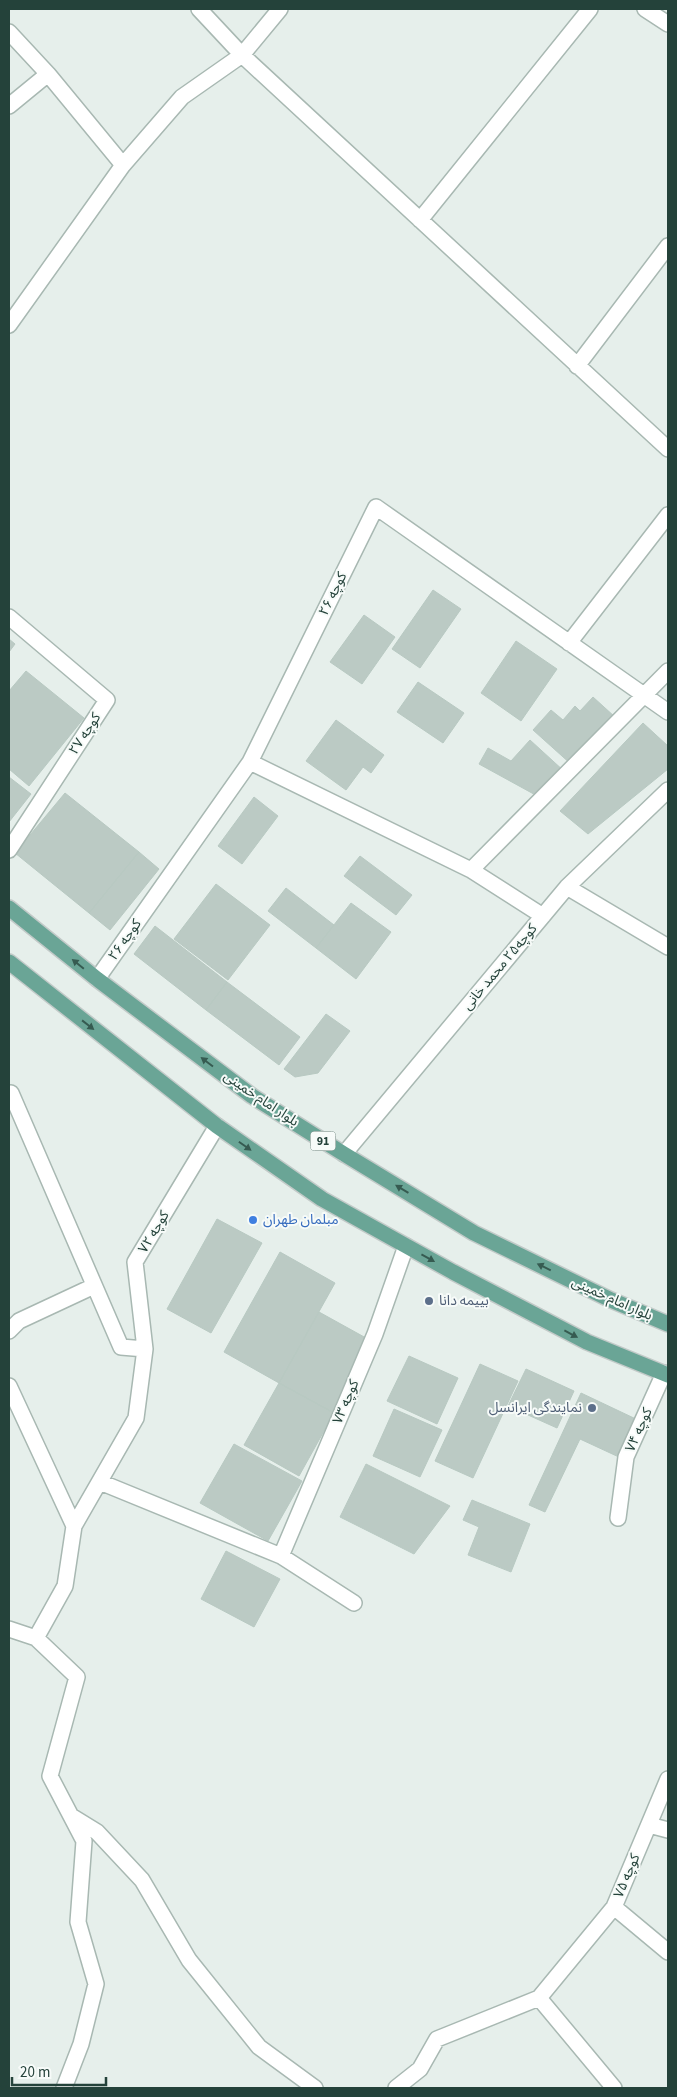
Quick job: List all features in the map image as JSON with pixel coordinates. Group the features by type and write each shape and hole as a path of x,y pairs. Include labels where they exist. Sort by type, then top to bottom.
{"main road":[{"name":"بلوار امام خمینی","path":"9,908 97,979 252,1096 474,1232 611,1300 668,1324"},
{"path":"9,962 217,1126 322,1199 587,1342 666,1374"}],"street":[{"path":"199,9 242,55 668,449"},
{"path":"9,325 123,165 182,97 242,55 280,9"},
{"path":"420,220 590,9"},
{"path":"645,9 668,24"},
{"path":"9,32 48,74 123,165"},
{"path":"9,106 48,74"},
{"path":"577,366 668,246"},
{"name":"کوچه ۲۶","path":"97,979 250,762 376,507 668,712"},
{"path":"569,643 668,515"},
{"name":"کوچه ۲۷","path":"9,617 107,700 9,850"},
{"path":"471,870 645,697 668,671"},
{"path":"250,762 471,870 543,916"},
{"name":"کوچه۲۵ محمد خانی","path":"344,1154 567,887 662,804 668,790"},
{"path":"567,887 668,947"},
{"path":"9,1094 11,1093 121,1347 145,1349"},
{"name":"کوچه ۷۲","path":"74,1526 136,1418 145,1349 136,1262 217,1126"},
{"name":"کوچه ۷۳","path":"281,1556 375,1334 406,1246"},
{"path":"9,1330 18,1321 94,1286"},
{"name":"کوچه ۷۴","path":"618,1518 626,1457 666,1374"},
{"path":"11,1396 74,1526 65,1586 36,1638"},
{"path":"100,1482 281,1556 354,1603"},
{"path":"9,1628 36,1638 77,1677 50,1776 84,1841 78,1922 96,1984 81,2044 64,2088"},
{"name":"کوچه ۷۵","path":"668,1779 614,1907 668,1952"},
{"path":"71,1816 97,1832 142,1880 189,1960 259,2048 315,2088"},
{"path":"648,1826 668,1830"},
{"path":"396,2088 420,2069 438,2039 539,1998 614,1907"},
{"path":"539,1998 614,2088"}],"building":[{"path":"433,590 461,609 420,668 392,649"},
{"path":"364,615 395,637 362,684 330,662"},
{"path":"9,639 15,644 9,652"},
{"path":"516,641 557,669 521,721 481,693"},
{"path":"26,671 84,718 29,786 9,769 9,691"},
{"path":"418,682 464,713 443,743 397,712"},
{"path":"593,697 615,717 572,765 533,730 551,710 563,720 575,706 580,711"},
{"path":"336,720 384,755 371,773 363,767 346,790 306,761"},
{"path":"643,723 668,746 668,769 588,834 560,811"},
{"path":"530,740 565,772 541,798 479,764 488,748 511,761"},
{"path":"9,777 31,794 9,822"},
{"path":"65,793 139,852 89,913 15,853"},
{"path":"254,797 278,816 242,864 218,846"},
{"path":"139,852 159,869 110,930 89,913"},
{"path":"360,856 412,895 396,915 344,876"},
{"path":"216,884 270,925 228,980 174,939"},
{"path":"286,888 334,925 316,948 268,911"},
{"path":"351,903 391,932 356,979 316,948"},
{"path":"155,926 227,982 206,1010 134,954"},
{"path":"227,982 300,1037 279,1065 206,1010"},
{"path":"326,1014 350,1031 318,1073 295,1077 284,1069"},
{"path":"217,1219 262,1243 211,1333 167,1309"},
{"path":"280,1252 335,1283 279,1383 224,1352"},
{"path":"319,1312 366,1338 334,1413 279,1383"},
{"path":"409,1356 458,1378 437,1424 387,1401"},
{"path":"480,1364 518,1381 473,1478 435,1461"},
{"path":"526,1369 574,1391 557,1428 508,1406"},
{"path":"279,1383 334,1413 299,1476 244,1445"},
{"path":"581,1393 638,1420 621,1458 580,1439 545,1512 529,1505"},
{"path":"394,1409 442,1430 420,1477 373,1456"},
{"path":"234,1444 302,1481 268,1541 200,1503"},
{"path":"366,1464 450,1506 414,1554 340,1517"},
{"path":"472,1500 530,1524 511,1572 468,1555 479,1527 463,1520"},
{"path":"226,1551 280,1579 254,1627 201,1599"}],"place":[{"name":"مبلمان طهران","path":"253,1220"},
{"name":"بییمه دانا","path":"429,1301"},
{"name":"نمایندگی ایرانسل","path":"592,1408"}]}
